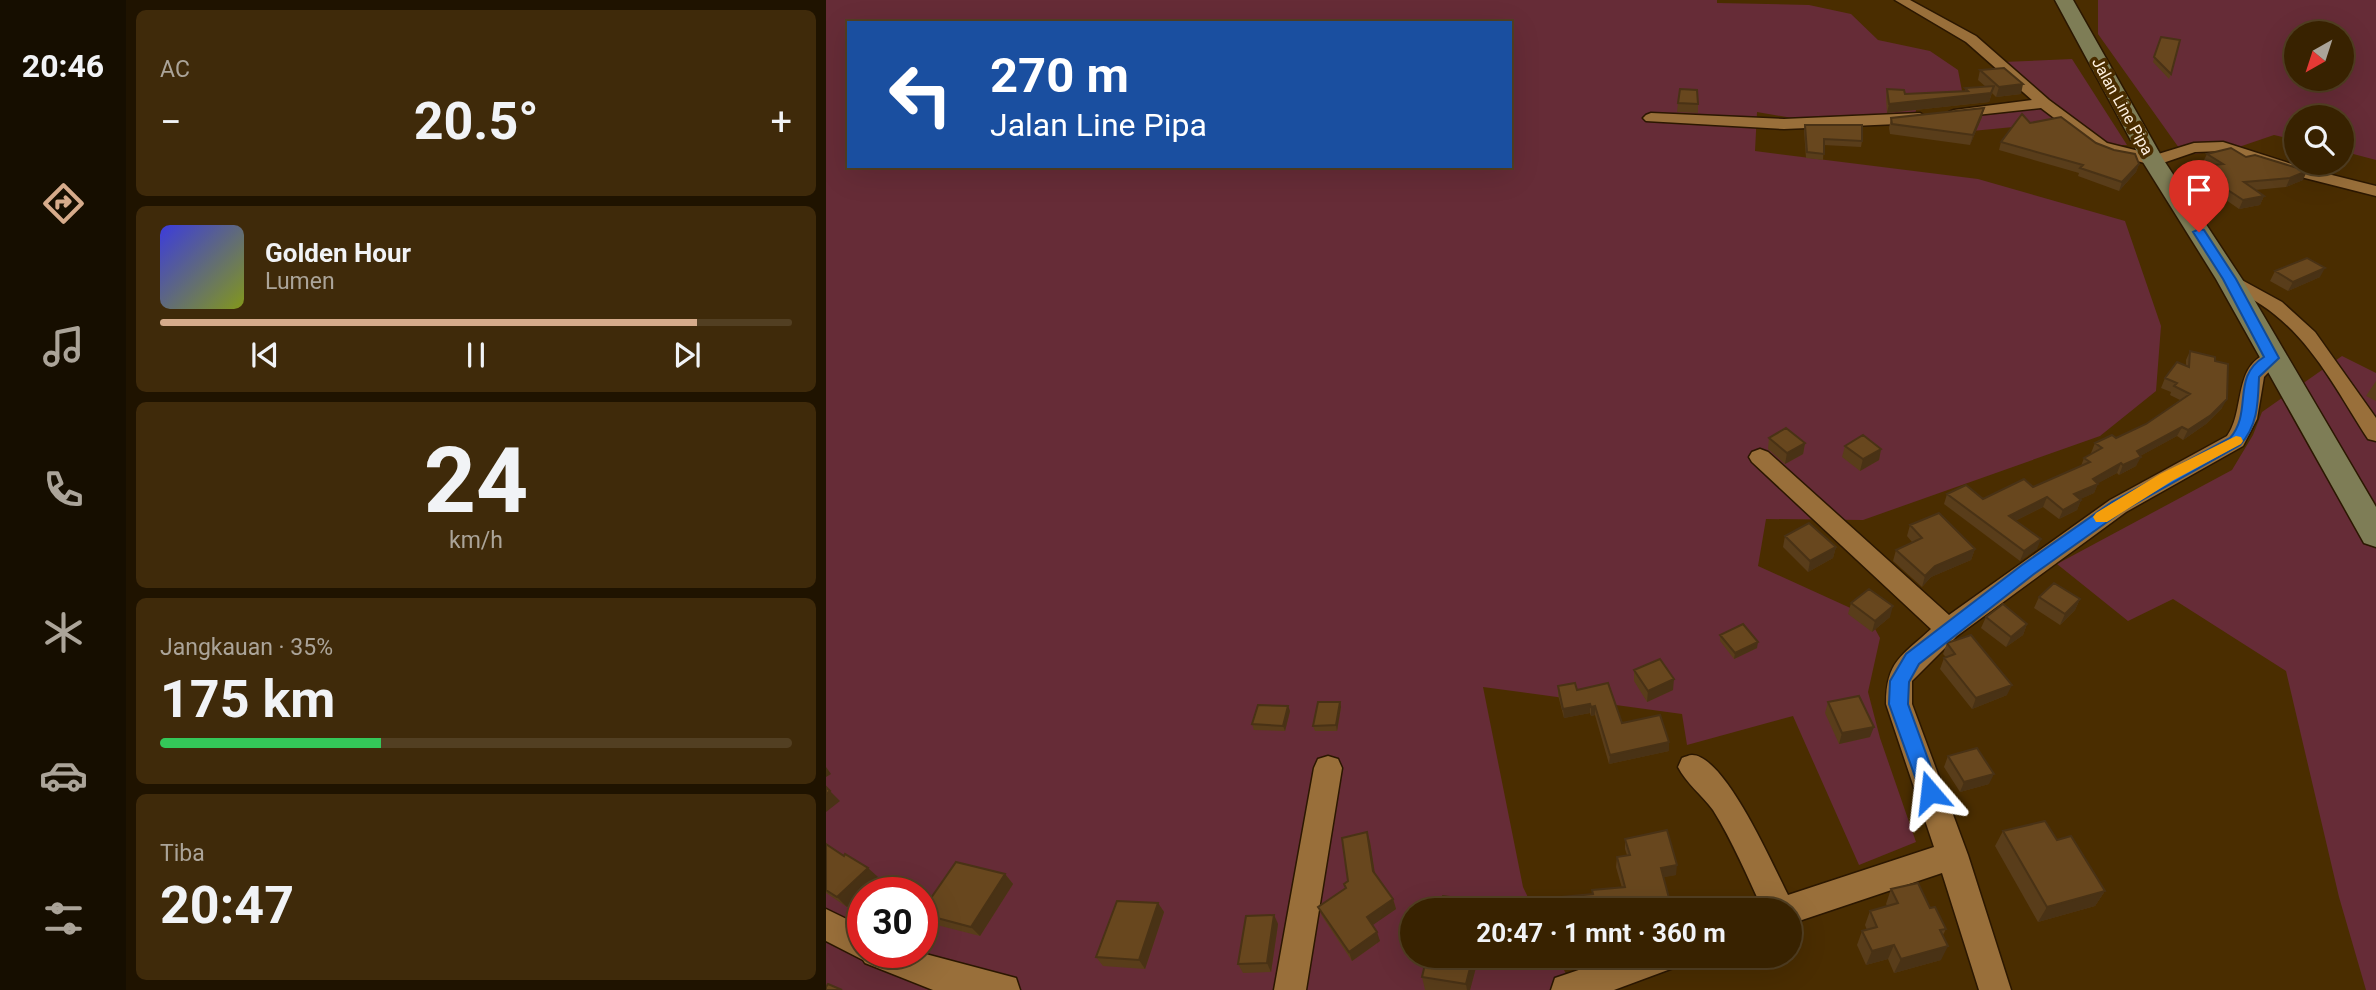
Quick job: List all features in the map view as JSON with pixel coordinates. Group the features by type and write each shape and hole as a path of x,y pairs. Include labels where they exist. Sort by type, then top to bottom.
{"main road":[{"name":"Jalan Line Pipa","path":"2064,0 2153,160 2229,279 2376,535"}],"street":[{"path":"1901,0 1949,24 1971,39 2045,103 2101,146 2153,160 2193,147 2216,145 2238,148 2284,167 2376,191"},
{"path":"1651,118 1774,123 1867,122 2045,103"},
{"path":"2229,279 2280,309 2292,320 2312,342 2376,434"},
{"path":"1995,990 1953,855 1899,704 1899,681 1904,670 1948,629 2118,506 2235,441 2244,432 2247,422 2252,377 2272,358"},
{"path":"1760,457 1948,629"},
{"path":"1692,767 1709,779 1723,800 1773,898"},
{"path":"1290,990 1328,768"},
{"path":"1802,905 1953,855"},
{"path":"826,924 847,935"},
{"path":"918,968 936,975 1004,990"},
{"path":"1567,990 1630,968"}],"shaded area":[{"path":"826,0 1717,0 1717,3 1809,5 1851,14 1878,40 1930,51 1958,70 1962,91 1917,101 1914,126 1821,123 1757,112 1755,151 1978,179 2125,221 2161,326 2156,391 2100,436 1863,520 1766,519 1758,566 1868,616 1880,638 1868,692 1880,738 1916,842 1859,865 1793,716 1687,745 1682,714 1483,687 1523,887 1528,898 1400,898 1400,968 1563,968 1574,990 826,990"},
{"path":"2098,0 2376,0 2376,160 2354,154 2354,105 2284,105 2284,137 2274,135 2230,150 2184,155 2098,34"},
{"path":"2072,59 2127,145 2098,145 2066,122 1972,131 1952,112 2034,100 2003,62"},
{"path":"2342,356 2376,373 2376,990 2366,990 2339,897 2286,671 2173,599 2128,621 2057,564 2232,470 2253,435 2262,412"}],"building":[{"path":"2161,37 2180,40 2171,74 2154,57"},
{"path":"2004,68 2023,84 1999,87 1980,70"},
{"path":"1994,86 1991,93 1889,104 1887,89 1904,90 1905,94 1968,91 1965,88"},
{"path":"1680,89 1697,90 1698,104 1678,103"},
{"path":"1984,108 1973,135 1892,124 1891,118"},
{"path":"2022,114 2030,123 2061,117 2096,143 2135,154 2139,164 2122,182 2080,168 2083,165 2001,142"},
{"path":"1805,125 1862,125 1862,141 1824,139 1824,154 1807,152"},
{"path":"2231,148 2246,157 2255,155 2284,164 2284,175 2297,175 2244,182 2264,196 2243,200 2193,167 2223,164 2207,154"},
{"path":"2307,258 2325,268 2293,282 2275,271"},
{"path":"2190,351 2215,357 2215,361 2228,364 2227,399 2211,415 2188,430 2182,427 2137,451 2141,457 2123,465 2121,463 2093,479 2098,484 2074,494 2081,500 2063,510 2047,497 2009,516 2041,539 2024,551 1947,494 1966,485 1983,499 2024,479 2033,487 2090,462 2084,458 2102,448 2095,443 2112,435 2116,438 2146,424 2190,394 2174,386 2177,383 2165,378 2177,362 2189,367"},
{"path":"1786,428 1805,443 1787,453 1769,438"},
{"path":"1863,435 1881,449 1863,459 1845,446"},
{"path":"1939,513 1975,549 1935,566 1925,576 1896,550 1922,538 1910,525"},
{"path":"1809,523 1836,547 1810,561 1785,536"},
{"path":"2054,583 2080,599 2065,614 2039,597"},
{"path":"1869,589 1893,606 1875,621 1851,603"},
{"path":"2003,604 2027,624 2011,637 1986,617"},
{"path":"1743,624 1758,642 1735,653 1720,635"},
{"path":"1971,635 2012,685 1976,698 1944,658 1955,654 1947,643"},
{"path":"1660,659 1674,679 1648,691 1634,670"},
{"path":"1575,683 1577,690 1608,683 1622,723 1660,715 1669,742 1610,755 1595,706 1591,707 1590,704 1563,709 1558,686"},
{"path":"1859,696 1874,727 1842,733 1828,702"},
{"path":"1318,702 1340,702 1336,725 1313,726"},
{"path":"1258,705 1288,706 1283,726 1252,724"},
{"path":"1977,748 1994,774 1964,782 1948,756"},
{"path":"2045,821 2057,840 2071,836 2105,891 2047,907 2003,831"},
{"path":"1667,830 1677,865 1661,868 1669,898 1551,898 1593,894 1592,890 1625,887 1617,857 1630,855 1625,839"},
{"path":"1367,832 1373,871 1393,899 1367,917 1377,932 1349,952 1318,907 1346,888 1344,884 1348,881 1342,838"},
{"path":"826,844 868,868 858,877 847,877 847,888 837,897 826,890"},
{"path":"956,862 1005,874 971,927 938,918 938,888"},
{"path":"1918,883 1930,908 1935,907 1946,929 1940,930 1948,946 1901,959 1894,945 1872,951 1862,931 1877,927 1870,911 1898,903 1891,889"},
{"path":"1117,901 1158,903 1139,960 1096,957"},
{"path":"1274,915 1267,963 1238,964 1246,916"},
{"path":"1424,968 1470,968 1466,984 1422,977"},
{"path":"828,984 842,990 826,990"}],"slow traffic":[{"path":"2102,517 2166,478 2236,441"}],"route":[{"path":"1930,792 1899,704 1899,681 1913,659 2028,569 2118,506 2235,441 2244,432 2250,408 2252,377 2256,370 2272,358 2229,279 2199,232"}]}
